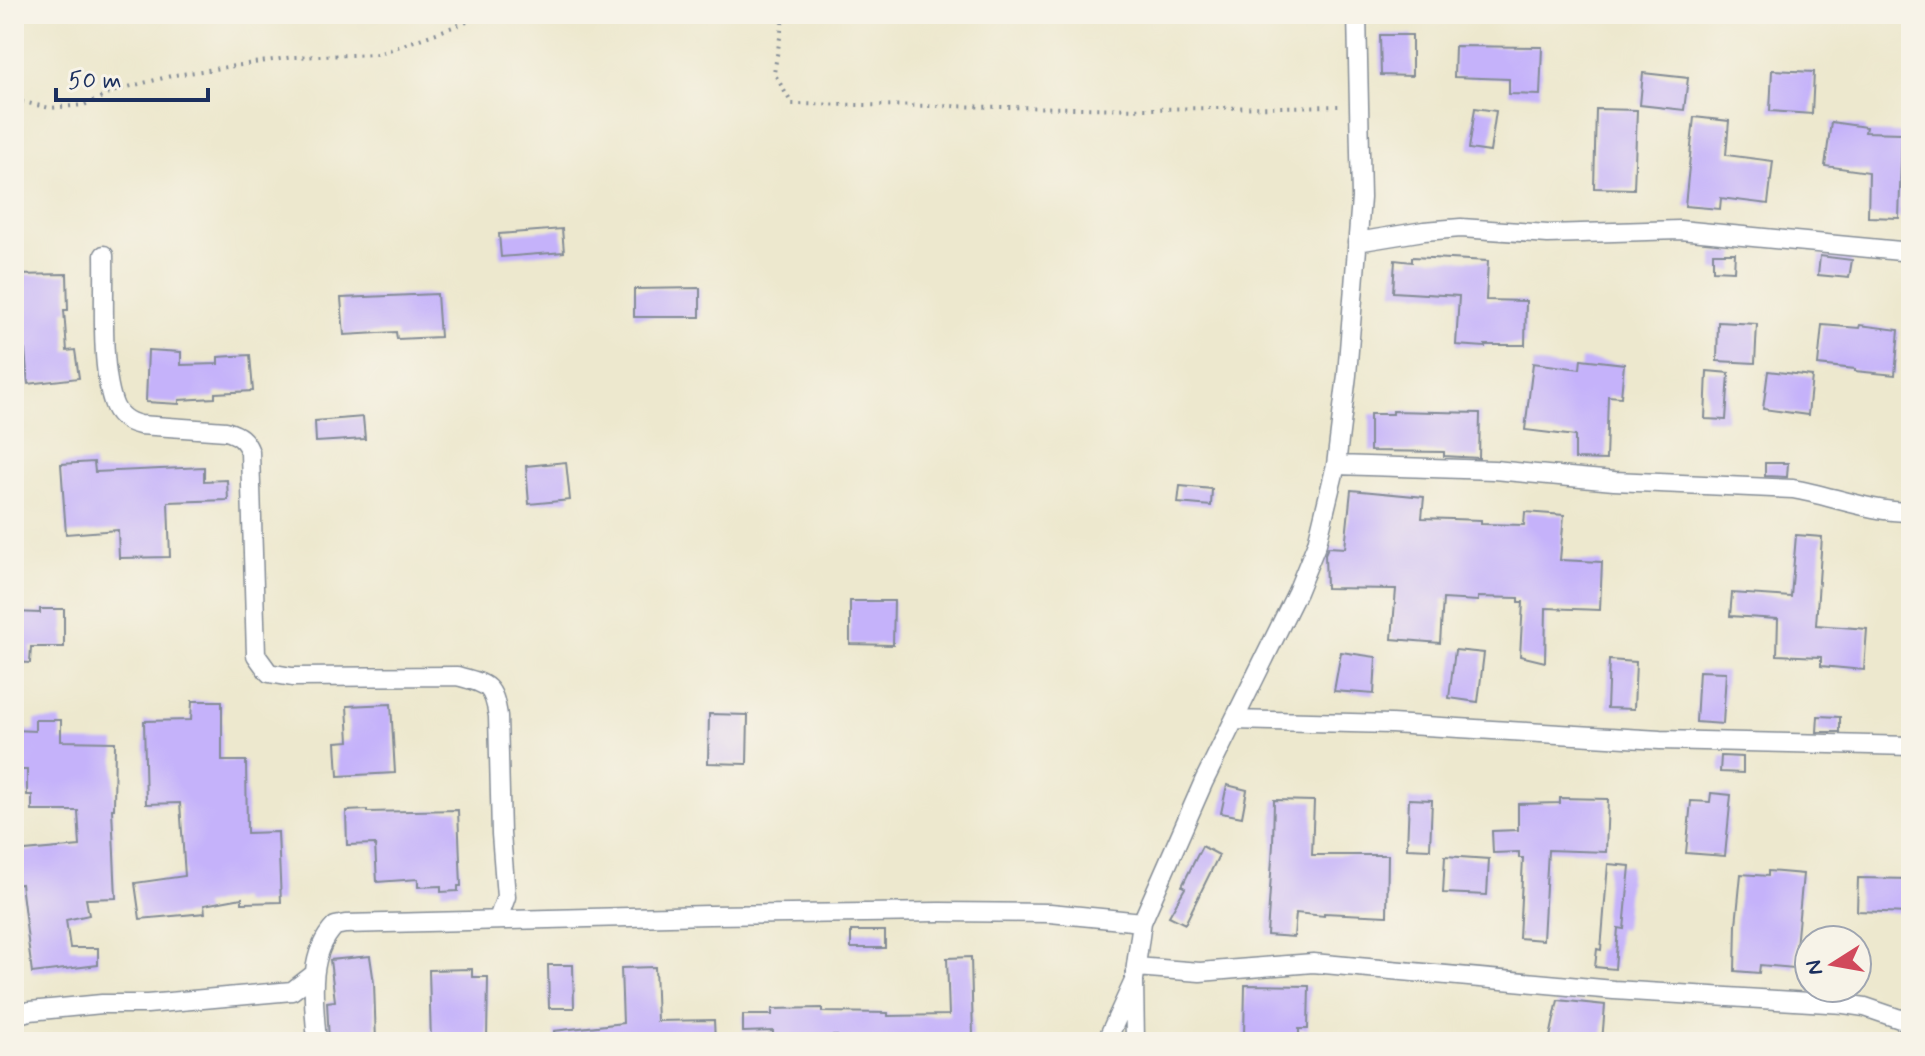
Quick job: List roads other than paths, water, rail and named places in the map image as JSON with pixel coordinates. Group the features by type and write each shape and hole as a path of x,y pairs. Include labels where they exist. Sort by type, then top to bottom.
{"street":[{"path":"1135,1042 1135,974 1142,922 1204,781 1291,604 1317,543 1336,465 1347,375 1361,198 1357,14"},
{"path":"1357,242 1461,228 1548,234 1680,230 1911,252"},
{"path":"104,255 107,371 113,403 121,416 129,423 140,425 226,431 238,435 246,442 250,452 256,655 263,667 269,673 292,677 457,676 481,682 490,689 498,716 506,897 498,919"},
{"path":"1336,465 1494,470 1629,482 1793,489 1911,512"},
{"path":"1234,720 1391,724 1660,740 1911,746"},
{"path":"317,1042 314,974 323,941 335,926 345,924 955,912 1050,913 1142,922"},
{"path":"1135,974 1313,963 1614,990 1844,1004 1865,1007 1900,1019 1911,1018"},
{"path":"14,1015 30,1011 292,991 314,974"},
{"path":"1106,1042 1135,974"},
{"path":"292,991 314,1011"}]}
